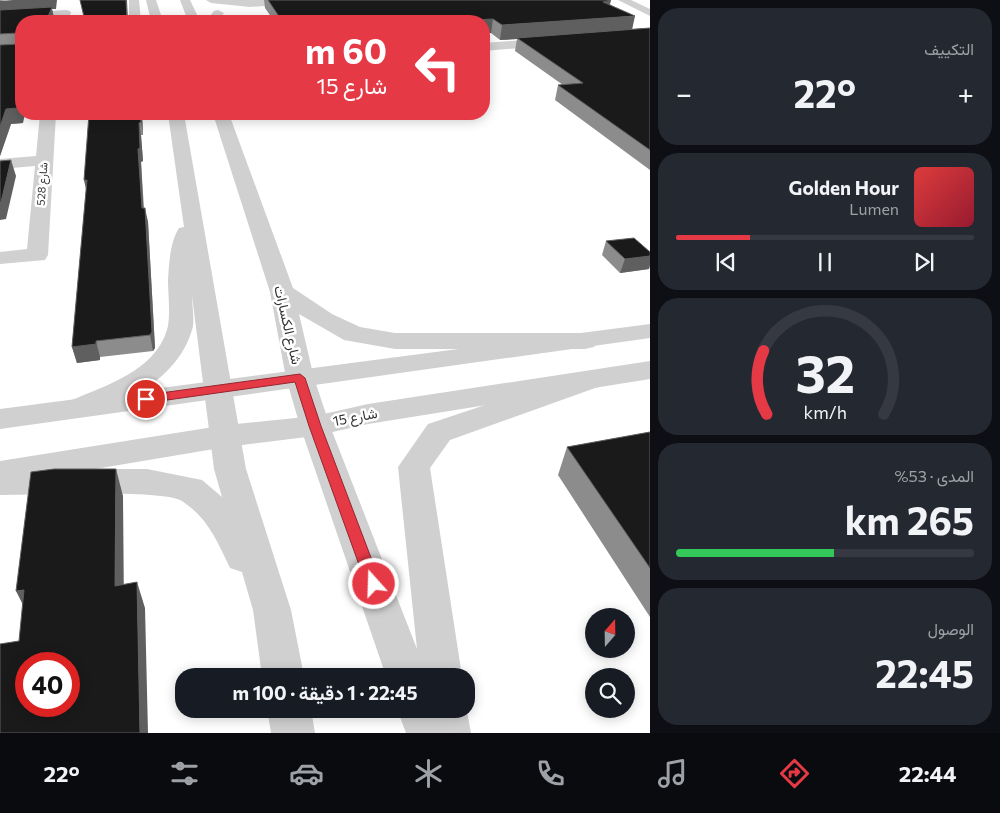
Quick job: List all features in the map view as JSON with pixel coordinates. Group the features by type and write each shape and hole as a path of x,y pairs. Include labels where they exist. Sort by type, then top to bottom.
{"street":[{"path":"65,15 69,0"},
{"path":"134,0 134,15"},
{"path":"151,0 155,15"},
{"path":"185,0 191,15"},
{"path":"216,15 210,0 250,4"},
{"path":"223,15 233,6 311,0"},
{"path":"622,0 650,12"},
{"path":"642,0 650,4"},
{"path":"0,17 15,17"},
{"path":"490,47 562,42"},
{"name":"شارع 528","path":"0,258 37,255 47,120"},
{"path":"177,120 230,469 272,610 282,668"},
{"name":"شارع الكسارات","path":"223,120 282,292 300,378 315,426 404,668"},
{"path":"0,164 44,160"},
{"path":"82,407 140,380 167,356 180,329 180,264 192,214"},
{"path":"282,292 322,319 354,334 395,341 585,341"},
{"path":"0,419 217,388 650,331"},
{"name":"شارع 15","path":"0,473 226,436 315,426 368,414 650,370"},
{"path":"440,668 414,467 439,432 588,380"},
{"path":"0,482 147,482 190,488 224,519 272,610"},
{"path":"290,718 293,733"},
{"path":"422,718 428,733"},
{"path":"447,718 449,733"}],"building":[{"path":"80,0 126,0 127,15 84,15"},
{"path":"268,0 607,0 609,1 603,2 635,16 502,25 490,19 490,15 278,15"},
{"path":"52,7 49,15 15,15 15,33 0,34 0,10"},
{"path":"650,28 650,150 558,85 583,83 517,38"},
{"path":"15,44 15,108 6,109 0,127 0,45"},
{"path":"89,120 141,120 139,123 140,148 138,149 142,208 145,208 152,332 150,335 96,341 96,344 72,347 87,180 84,180"},
{"path":"11,160 1,202 0,202 0,161"},
{"path":"634,238 650,252 650,256 625,259 606,241"},
{"path":"650,432 650,568 567,447"},
{"path":"54,469 116,469 115,586 137,582 140,733 0,733 0,644 19,641 24,590 16,591 31,472"}],"route":[{"path":"146,399 300,378 315,426 374,584"}]}
